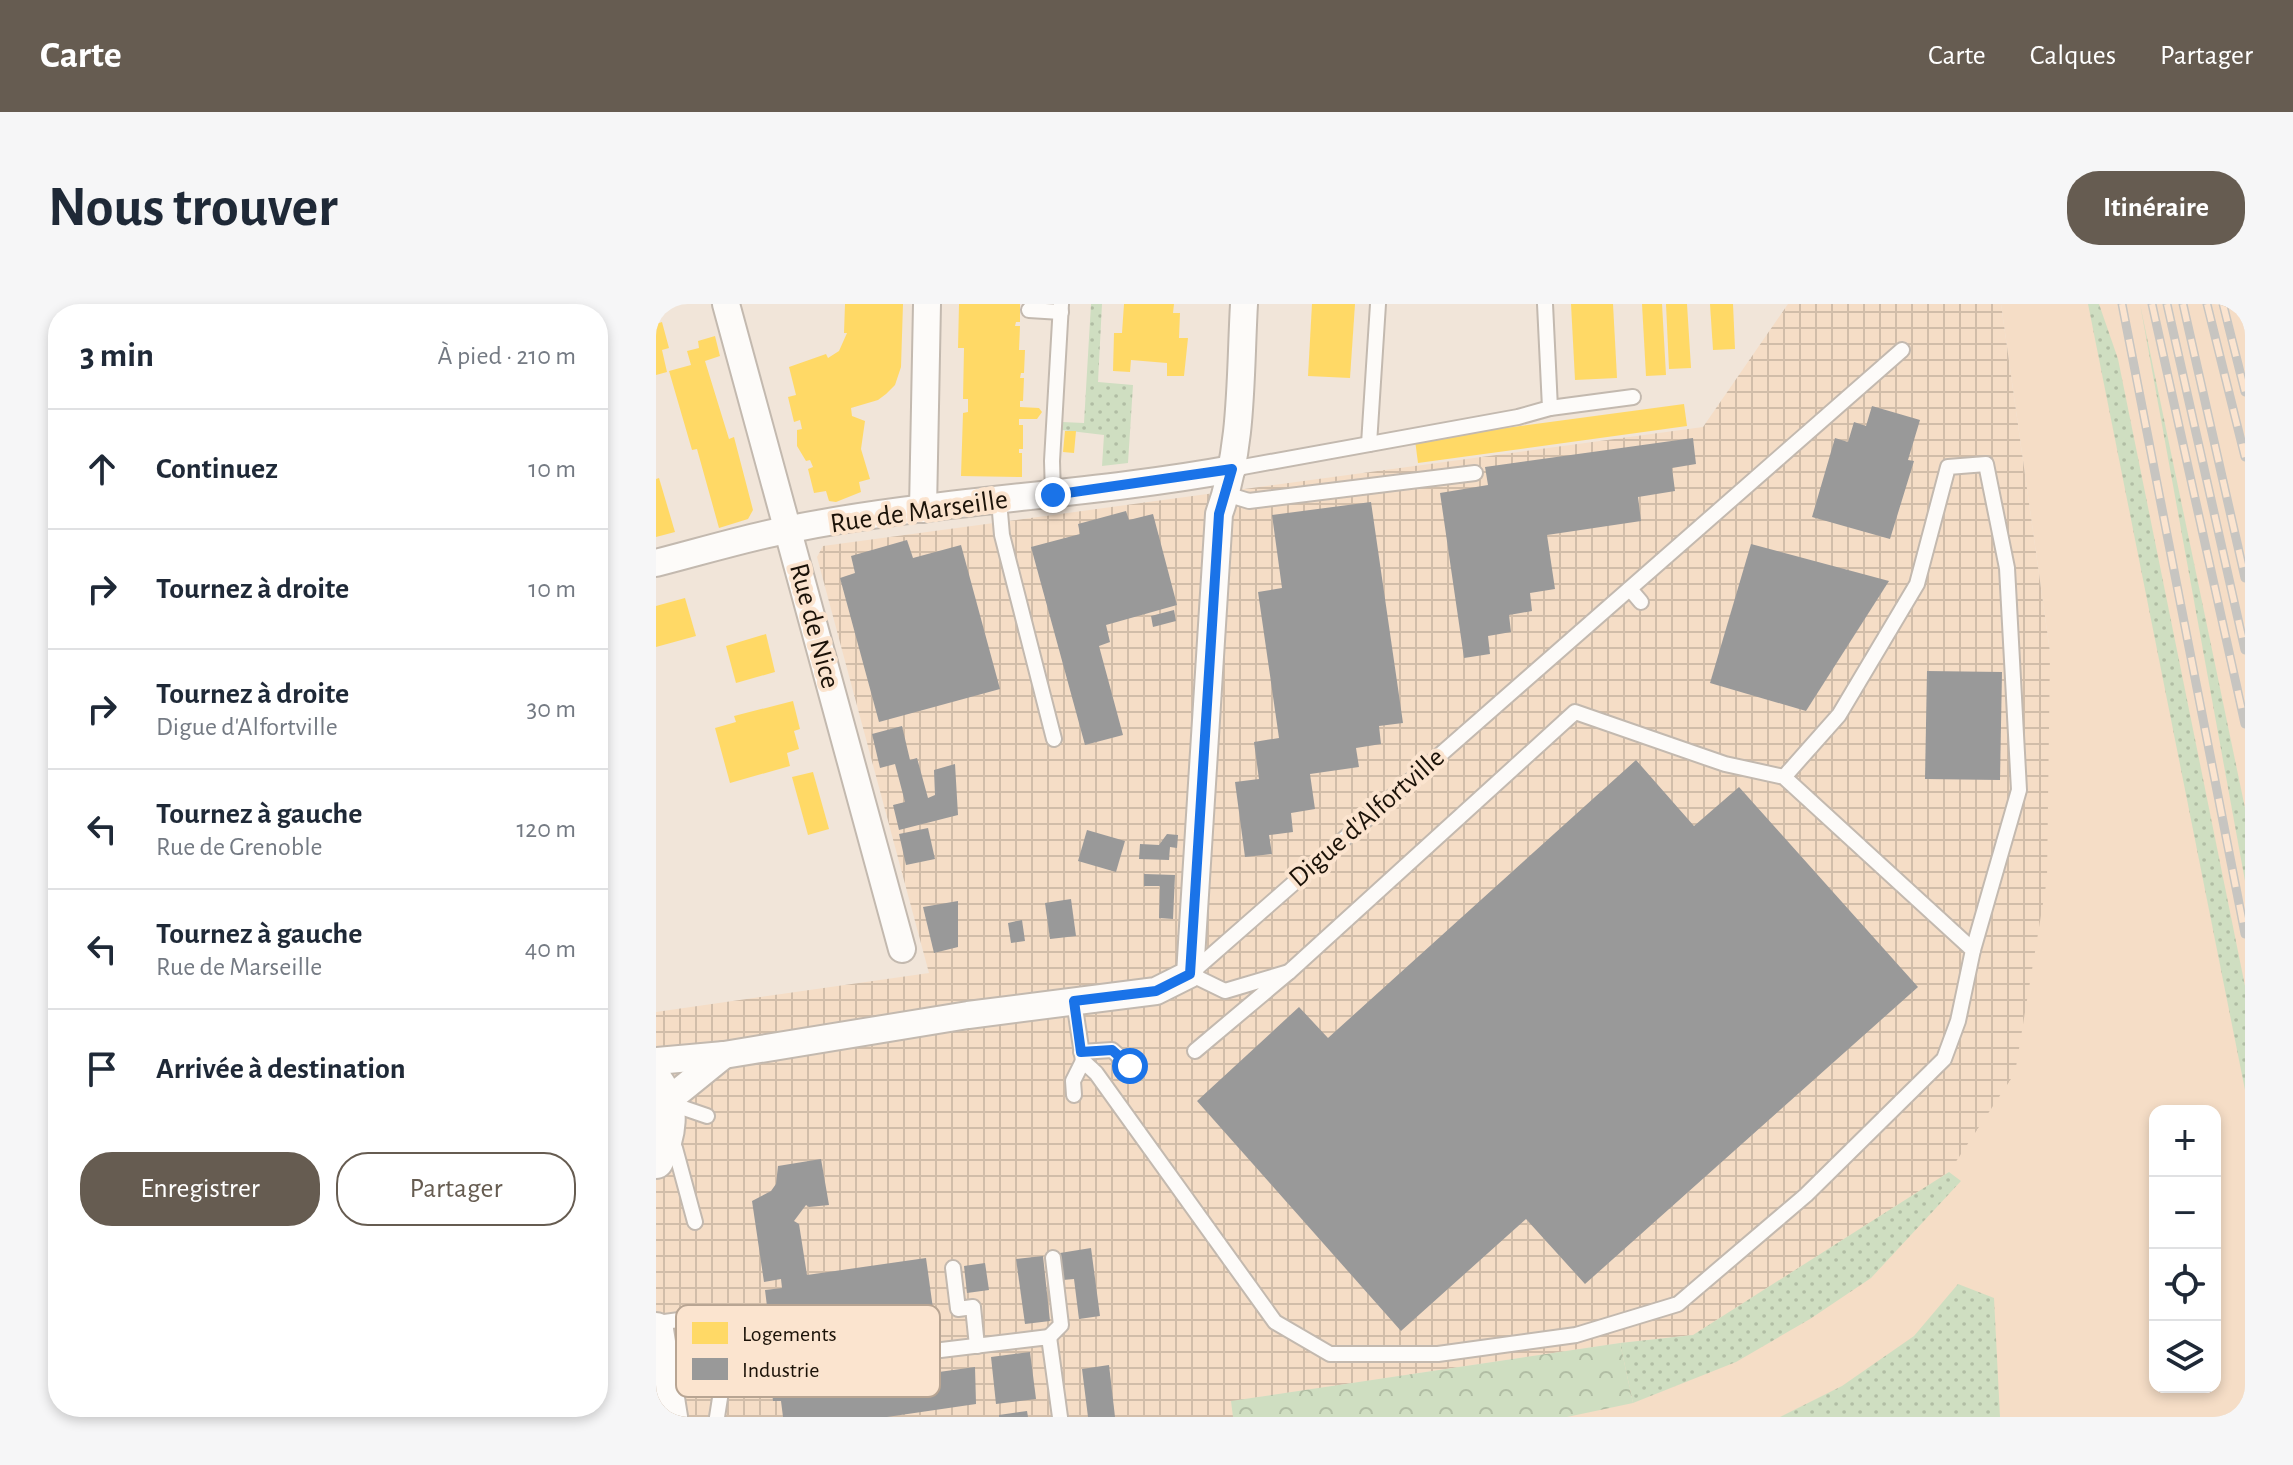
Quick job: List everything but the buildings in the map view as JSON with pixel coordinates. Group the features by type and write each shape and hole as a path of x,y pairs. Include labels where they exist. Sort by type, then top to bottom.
{"street":[{"name":"Rue de Nice","path":"726,304 902,949"},
{"path":"923,509 927,304"},
{"path":"1190,974 1219,514 1229,481 1244,304"},
{"name":"Rue de Marseille","path":"656,563 788,530 923,509 1229,481"},
{"name":"Digue d'Alfortville","path":"656,1061 724,1055 1156,991 1190,974"},
{"path":"661,1152 669,1122 661,1092 724,1055"},
{"path":"657,1336 670,1417"}],"lane":[{"path":"1369,444 1378,304"},
{"path":"1545,304 1550,408"},
{"path":"1029,310 1061,308 1052,461 1053,495"},
{"name":"Digue d'Alfortville","path":"1190,974 1902,350"},
{"path":"1475,473 1249,501 1229,481 1281,460 1518,417 1550,408 1633,397"},
{"path":"1082,1056 1275,1322 1330,1354 1438,1354 1576,1335 1678,1304 1806,1195 1944,1059 1958,1021 1973,950 2019,790 2007,568 1986,464 1948,467 1917,584 1839,715 1784,777"},
{"path":"999,501 1002,535 1054,739"},
{"path":"1630,589 1641,602"},
{"path":"1195,1051 1289,972 1575,712 1725,764 1784,777 1973,950"},
{"path":"1190,974 1225,991 1289,972"},
{"path":"1074,1001 1082,1056 1073,1081 1074,1095"},
{"path":"1082,1056 1112,1050 1130,1066"},
{"path":"661,1092 707,1116"},
{"path":"661,1152 675,1148 695,1222"},
{"path":"940,1350 1049,1337 1061,1325 1053,1258"},
{"path":"953,1268 958,1309 973,1307 977,1346"},
{"path":"1049,1337 1060,1417"},
{"path":"717,1417 720,1398"}],"shaded area":[{"path":"1788,304 2001,304 2050,652 2047,879 2015,1073 1949,1172 1693,1335 1620,1343 1247,1399 1249,1417 656,1417 656,1012 929,973 817,557 823,546 1703,427"},
{"path":"2001,304 2245,304 2245,1417 1249,1417 1247,1399 1620,1343 1693,1335 2050,652"}],"green space":[{"path":"1091,304 1102,304 1098,382 1133,385 1128,463 1102,466 1104,435 1062,430 1062,422 1084,423"},
{"path":"2088,304 2099,304 2118,359 2245,986 2245,1090"},
{"path":"2140,304 2245,808 2245,881"},
{"path":"1949,1172 1961,1181 1871,1278 1810,1319 1736,1362 1633,1403 1620,1343 1693,1335"},
{"path":"1958,1284 1994,1298 2000,1417 1780,1417 1842,1386 1914,1336"},
{"path":"1620,1343 1633,1403 1567,1417 1233,1417 1231,1401"}],"railway":[{"path":"2122,304 2245,934"},
{"path":"2152,304 2245,724"},
{"path":"2167,304 2245,650"},
{"path":"2183,304 2245,578"},
{"path":"2207,304 2245,457"},
{"path":"2223,304 2245,392"},
{"path":"2242,304 2245,314"}],"route":[{"path":"1053,495 1232,469 1219,514 1190,974 1156,991 1074,1001 1081,1052 1112,1050 1130,1066"}]}
